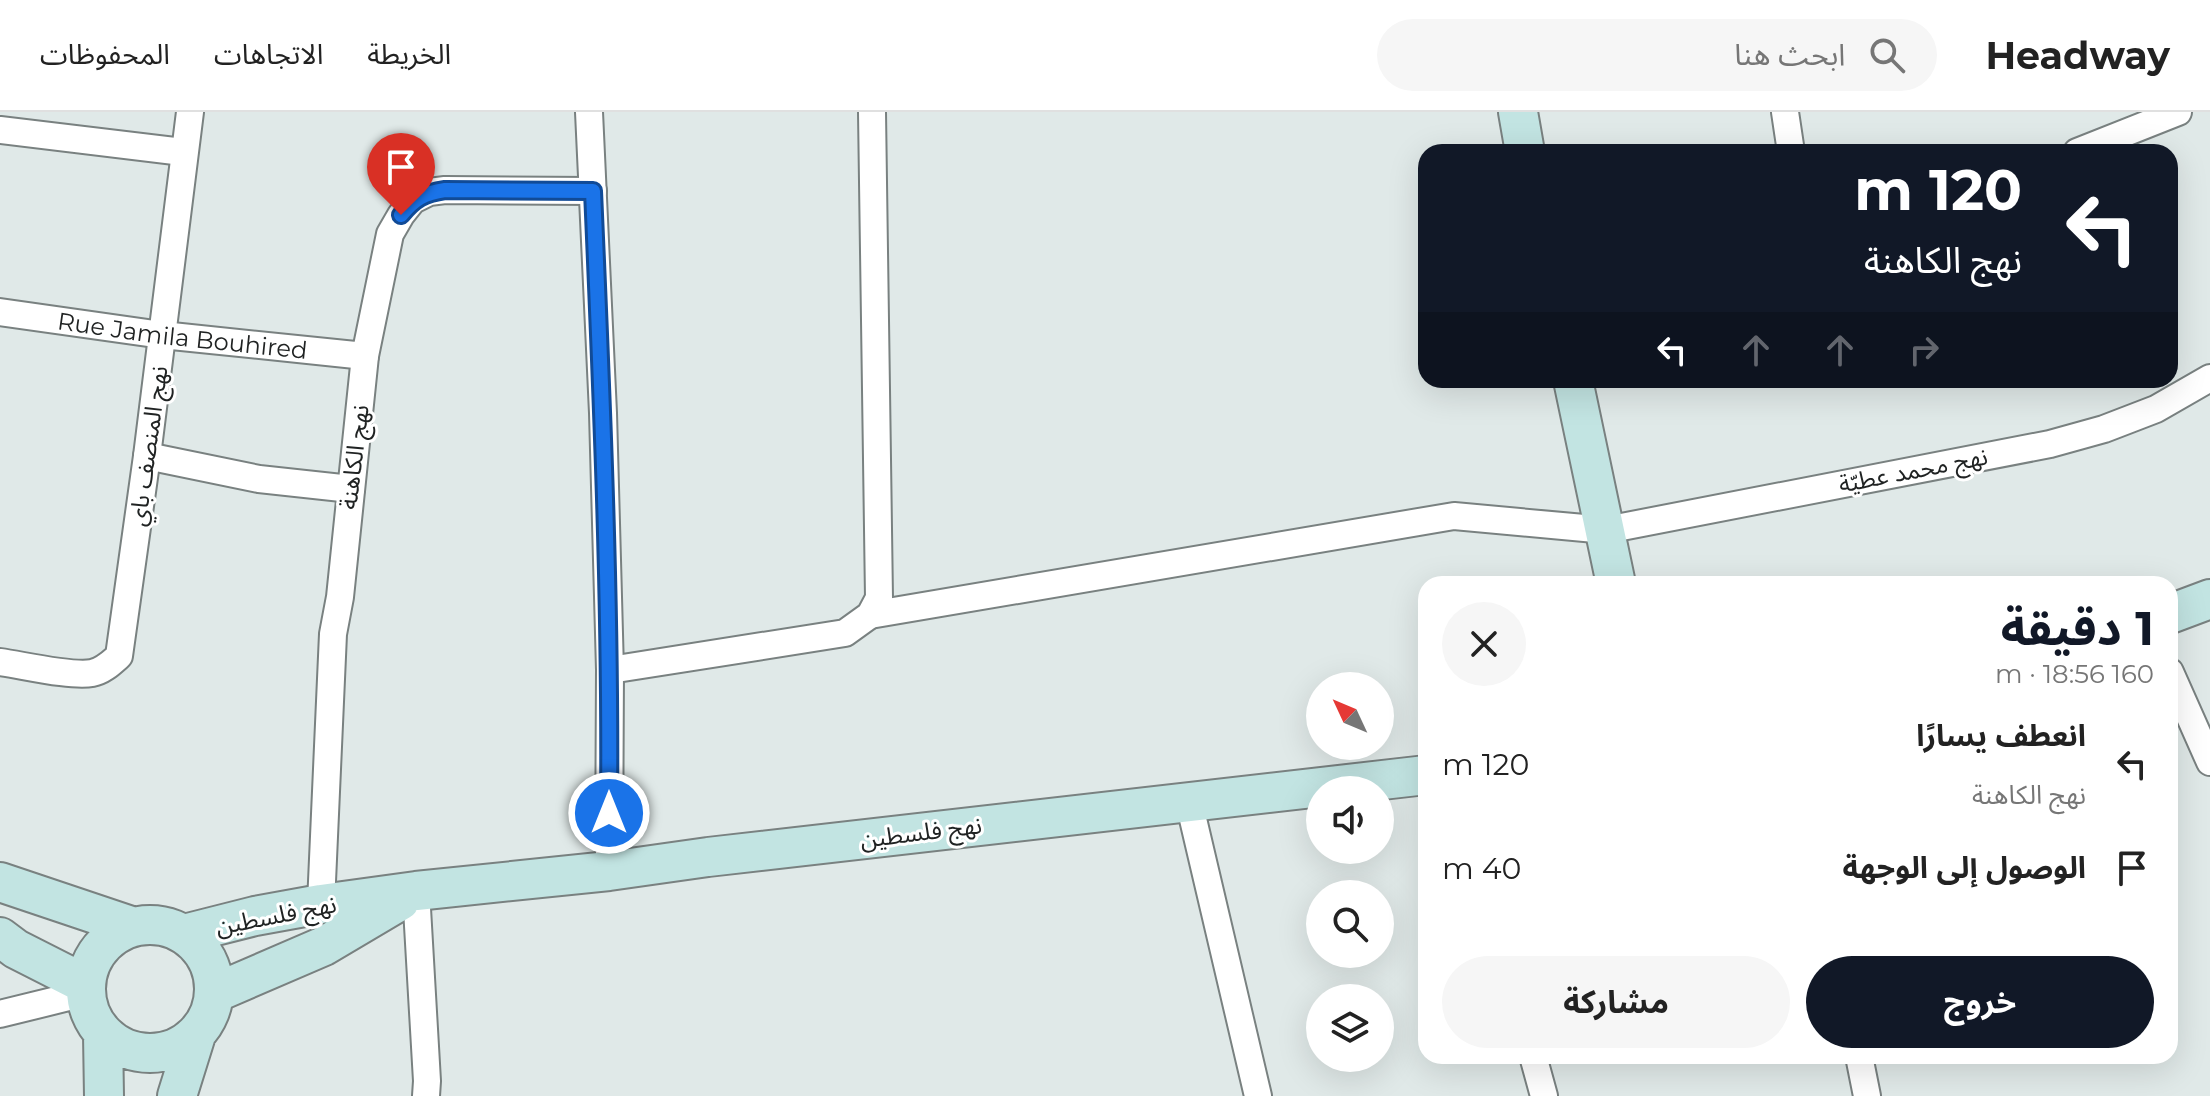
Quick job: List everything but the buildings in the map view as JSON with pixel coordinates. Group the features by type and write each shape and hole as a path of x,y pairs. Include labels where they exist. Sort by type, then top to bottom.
{"main road":[{"path":"1518,112 1524,144"},
{"path":"1575,388 1615,576"},
{"path":"2178,611 2210,599"},
{"name":"نهج فلسطين","path":"184,934 255,916 416,891 1418,776"},
{"path":"0,882 134,927"},
{"name":"نهج فلسطين","path":"215,993 324,946 416,891"},
{"path":"177,1096 196,1035 209,1016 215,993 208,959 197,944 168,927 151,924 134,927 110,939 93,959 85,989 91,1016 103,1035 124,1049 150,1054 174,1049 196,1035"},
{"path":"0,937 85,989"},
{"path":"103,1035 104,1096"}],"street":[{"name":"نهج المنصف باي","path":"0,662 75,674 92,673 119,656 190,112"},
{"path":"589,112 603,413 610,670 609,871"},
{"path":"610,670 845,633 870,615 879,598 872,112"},
{"path":"1785,112 1790,144"},
{"path":"2097,144 2178,112"},
{"path":"0,130 183,152"},
{"name":"نهج الكاهنة","path":"321,904 333,634 340,597 365,356 390,234 413,200 429,192 593,191"},
{"name":"Rue Jamila Bouhired","path":"0,312 162,335 365,356"},
{"name":"نهج محمد عطيّة","path":"870,615 1454,516 1606,530 2050,444 2104,429 2156,409 2210,378"},
{"path":"147,456 259,479 351,489"},
{"path":"2178,690 2210,762"},
{"path":"1189,802 1258,1096"},
{"path":"416,891 426,1096"},
{"path":"0,1014 85,989"},
{"path":"1541,1064 1544,1096"},
{"path":"1861,1064 1867,1096"}],"route":[{"path":"401,215 413,200 429,192 445,190 593,191 610,670 609,813"}]}
